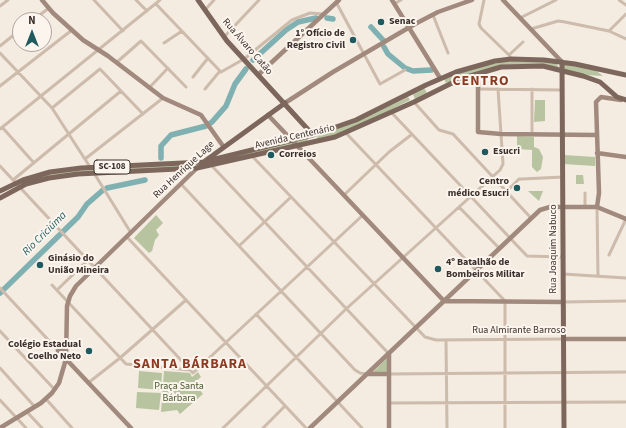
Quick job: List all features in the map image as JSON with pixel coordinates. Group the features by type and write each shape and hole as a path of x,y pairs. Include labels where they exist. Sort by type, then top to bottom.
{"main road":[{"name":"Rua Álvaro Catão","path":"198,0 224,37 314,133"},
{"name":"Avenida Centenário","path":"25,182 50,172 91,168 204,162 292,140 349,124 440,78 477,65 510,57 562,62 626,75"},
{"name":"Rua Joaquim Nabuco","path":"562,62 564,428"},
{"name":"Avenida Centenário","path":"0,192 16,183 62,176 198,168 225,163 346,133 414,102 445,85 468,76 511,66 543,66 597,80 617,97 626,100"},
{"path":"440,78 445,85"},
{"path":"409,94 414,102"},
{"name":"Rua Henrique Lage","path":"198,168 223,146 285,103"},
{"path":"309,142 314,133"},
{"path":"223,146 222,158 225,163"},
{"path":"22,173 25,182"},
{"name":"Avenida Centenário","path":"0,198 16,183"}],"street":[{"path":"0,6 8,0"},
{"path":"42,0 72,30 117,62 149,88 163,98 199,114 207,122 223,146"},
{"path":"94,0 123,31"},
{"path":"136,0 147,11"},
{"path":"34,163 1,128 160,0"},
{"path":"205,10 214,0"},
{"path":"224,37 259,0"},
{"path":"401,0 393,2 440,78"},
{"name":"Rua Henrique Lage","path":"285,103 319,80 409,28 433,15 472,0"},
{"path":"484,0 479,24 480,28 510,57 523,42"},
{"path":"502,0 562,62"},
{"path":"520,18 556,0"},
{"path":"619,0 626,5"},
{"path":"258,75 338,1 380,84 405,70"},
{"path":"156,4 220,71"},
{"path":"44,12 49,8"},
{"path":"205,89 220,71 226,70 244,59 292,20 310,13 323,14"},
{"path":"608,31 626,14"},
{"path":"433,15 448,53"},
{"path":"530,29 562,21 608,31 626,38"},
{"path":"0,86 72,30"},
{"path":"164,43 182,31"},
{"path":"0,46 12,36"},
{"path":"117,62 141,41 186,87"},
{"path":"0,53 52,108 91,168"},
{"path":"193,77 208,58"},
{"path":"149,88 168,68"},
{"path":"52,108 100,69 143,114"},
{"path":"468,76 476,79 478,89 478,132 501,134 596,135"},
{"path":"478,89 562,90"},
{"path":"223,428 346,308 459,208 502,167 498,89"},
{"path":"532,89 532,134"},
{"path":"16,183 22,173 121,91"},
{"path":"598,276 596,104 597,100 604,97 626,100"},
{"path":"85,159 163,98"},
{"path":"414,102 436,127 453,134 532,218"},
{"path":"391,112 470,197 529,257 563,257"},
{"path":"268,115 444,301 626,301"},
{"path":"346,133 435,229 505,301 505,428"},
{"path":"344,195 411,135"},
{"path":"304,153 304,148 309,142"},
{"path":"597,153 626,157"},
{"name":"Rua Almirante Barroso","path":"252,156 415,328 429,339 626,339"},
{"path":"0,166 191,371"},
{"path":"212,166 389,354 389,428"},
{"name":"Rua Henrique Lage","path":"0,428 28,412 46,399 55,390 63,375 66,359 66,316 68,302 76,286 198,168"},
{"path":"94,173 131,232"},
{"path":"507,191 522,179 563,177"},
{"path":"181,184 360,374 626,372"},
{"path":"585,193 585,206"},
{"path":"239,246 290,197"},
{"path":"310,428 543,208 585,206 597,207 626,219 609,255"},
{"path":"459,208 499,248"},
{"path":"52,285 126,364 191,371 226,342 363,215"},
{"path":"127,237 306,428"},
{"path":"56,290 88,260"},
{"path":"563,274 626,278"},
{"path":"0,288 131,428"},
{"path":"88,383 120,358 186,300"},
{"path":"256,314 362,428"},
{"path":"0,331 55,390"},
{"path":"446,340 447,428"},
{"path":"58,351 66,349"},
{"path":"0,368 35,407"},
{"path":"46,399 72,428"},
{"path":"0,400 26,428"},
{"path":"389,403 626,402"},
{"path":"263,428 285,406"},
{"path":"28,412 42,428"}],"green space":[{"path":"533,60 556,63 559,68 502,66 468,74 446,83 444,79 466,70 502,62"},
{"path":"564,64 594,69 603,76 585,75 564,70"},
{"path":"424,88 427,93 415,99 413,94"},
{"path":"408,97 410,100 377,117 337,134 316,139 319,135 361,120"},
{"path":"535,100 545,100 545,121 534,122"},
{"path":"517,136 534,137 534,147 539,149 543,157 541,169 537,172 532,167 532,150 517,149"},
{"path":"309,138 307,141 229,161 225,158"},
{"path":"564,155 595,157 595,166 564,164"},
{"path":"205,163 202,166 72,173 34,180 33,178 66,170"},
{"path":"576,175 583,175 584,184 576,184"},
{"path":"528,191 543,191 539,201"},
{"path":"156,215 163,223 156,230 159,235 155,240 152,251 149,253 134,238"},
{"path":"387,358 387,373 372,373"},
{"path":"139,371 162,373 161,390 138,388"},
{"name":"Praça Santa Bárbara","path":"164,371 190,373 192,377 198,372 201,377 194,383 203,394 180,414 177,410 161,412"},
{"path":"137,392 161,393 159,410 136,408"}],"waterway":[{"name":"Rio Criciúma","path":"253,60 286,30 298,22 316,18"},
{"name":"Rio Criciúma","path":"327,18 333,19"},
{"name":"Rio Criciúma","path":"371,27 383,40"},
{"name":"Rio Criciúma","path":"384,47 388,54 405,68 413,71 431,70"},
{"name":"Rio Criciúma","path":"161,158 161,146 171,135 206,126 212,122 226,106 235,84 246,69"},
{"name":"Rio Criciúma","path":"107,188 145,180"},
{"name":"Rio Criciúma","path":"0,293 78,217 87,204 103,190"}],"place":[{"name":"Senac","path":"381,22"},
{"name":"1° Ofício de Registro Civil","path":"353,40"},
{"name":"Esucri","path":"485,152"},
{"name":"Correios","path":"271,155"},
{"name":"Centro médico Esucri","path":"517,188"},
{"name":"Ginásio do União Mineira","path":"40,265"},
{"name":"4º Batalhão de Bombeiros Militar","path":"438,269"},
{"name":"Colégio Estadual Coelho Neto","path":"89,351"}],"district":[{"name":"CENTRO","path":"481,82"},
{"name":"SANTA BÁRBARA","path":"190,365"}]}
